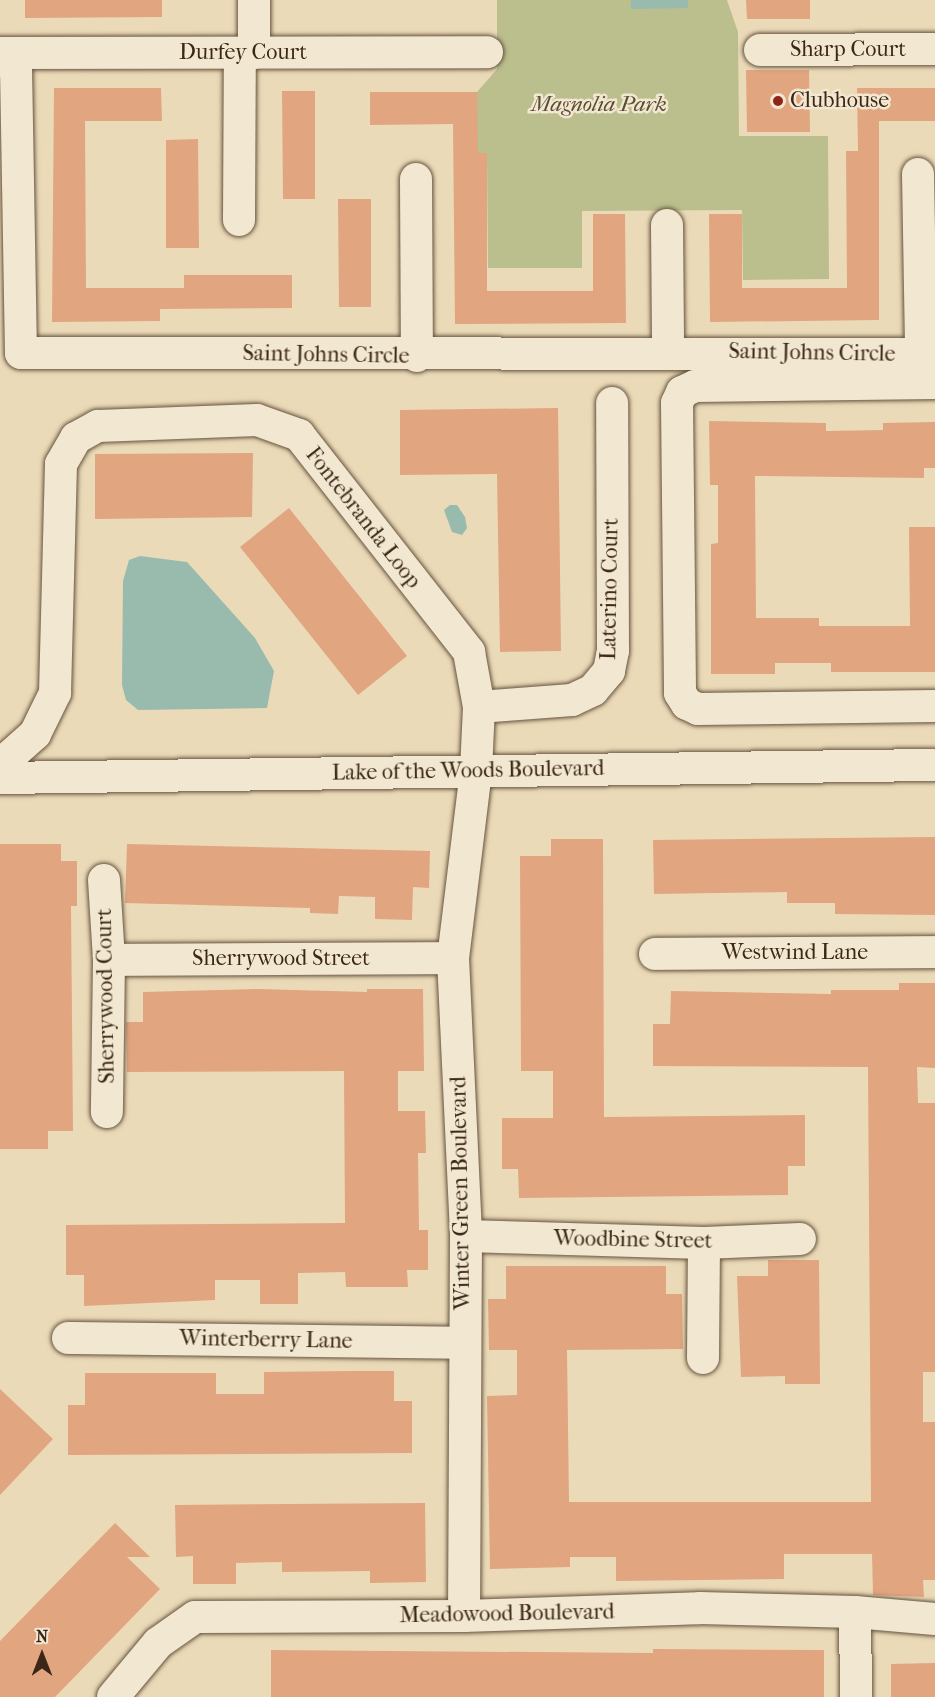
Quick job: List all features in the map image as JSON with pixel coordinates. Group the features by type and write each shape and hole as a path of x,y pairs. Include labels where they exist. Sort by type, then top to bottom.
{"street":[{"path":"239,220 247,53 254,0"},
{"name":"Sharp Court","path":"760,50 935,50"},
{"name":"Durfey Court","path":"0,53 487,52"},
{"name":"Saint Johns Circle","path":"0,58 16,68 21,353 417,356 668,352 928,354"},
{"path":"918,174 928,354"},
{"path":"416,179 417,356"},
{"path":"667,225 668,352"},
{"path":"935,383 695,386 682,392 677,403 680,693 687,704 698,709 935,706"},
{"name":"Laterino Court","path":"479,707 572,700 593,690 609,671 613,651 612,403"},
{"name":"Fontebranda Loop","path":"0,765 35,734 55,693 61,464 76,438 98,426 257,420 299,435 469,652 479,707 476,771"},
{"name":"Lake of the Woods Boulevard","path":"0,778 935,765"},
{"name":"Winter Green Boulevard","path":"465,1616 466,1236 453,958 476,771"},
{"name":"Sherrywood Court","path":"104,880 109,960 106,1112"},
{"name":"Westwind Lane","path":"655,954 935,952"},
{"name":"Sherrywood Street","path":"109,960 453,958"},
{"name":"Woodbine Street","path":"466,1236 704,1243 800,1239"},
{"path":"703,1358 704,1243"},
{"name":"Winterberry Lane","path":"68,1338 464,1343"},
{"name":"Meadowood Boulevard","path":"113,1697 158,1643 195,1617 465,1616 700,1608 855,1612 935,1619"},
{"path":"855,1612 856,1697"}],"green space":[{"name":"Magnolia Park","path":"497,0 727,0 738,32 739,136 828,136 829,279 743,280 742,210 582,211 582,268 488,268 487,154 477,153 477,92 497,69"}],"shaded area":[{"path":"631,0 688,0 688,8 631,9"},
{"path":"450,505 457,505 465,517 467,528 462,535 452,532 444,510"},
{"path":"140,556 187,562 255,638 274,671 267,708 138,710 126,700 122,685 123,581 129,560"}],"building":[{"path":"25,0 162,0 162,17 25,18"},
{"path":"746,0 810,0 810,19 747,19"},
{"name":"Clubhouse","path":"746,70 809,70 810,132 747,132"},
{"path":"54,88 161,88 162,121 85,121 86,288 184,288 184,275 292,275 292,308 160,309 160,321 52,322"},
{"path":"857,88 935,88 935,121 879,121 879,320 710,322 709,214 742,214 742,288 847,288 846,151 858,151"},
{"path":"282,91 315,91 315,199 283,199"},
{"path":"370,92 477,92 478,153 487,153 487,291 593,291 593,214 625,214 626,323 455,324 453,124 370,125"},
{"path":"198,139 199,248 166,248 166,140"},
{"path":"338,199 371,199 371,307 339,307"},
{"path":"558,408 561,651 500,652 497,474 400,475 400,410"},
{"path":"709,421 826,423 826,431 883,430 883,423 935,422 935,468 924,468 924,478 755,476 756,618 819,618 819,626 910,626 909,527 935,527 935,672 831,672 831,663 775,663 775,674 711,674 711,544 718,543 718,485 710,485"},
{"path":"253,453 252,517 95,519 95,454"},
{"path":"289,508 407,656 358,695 240,547"},
{"path":"935,837 935,915 835,914 835,903 787,903 787,892 654,894 653,840"},
{"path":"551,839 603,839 604,1117 805,1115 805,1166 788,1166 788,1195 519,1198 518,1169 502,1169 502,1118 553,1118 553,1071 521,1071 520,856 551,856"},
{"path":"0,844 61,844 61,861 77,861 77,906 71,906 73,1131 48,1131 48,1149 0,1149"},
{"path":"127,844 430,851 429,888 413,887 412,920 375,919 375,897 339,896 338,914 310,913 310,908 125,903"},
{"path":"899,983 935,983 935,1068 917,1067 918,1103 935,1103 935,1372 923,1372 923,1422 935,1422 935,1580 923,1580 924,1597 873,1595 872,1554 784,1554 784,1579 616,1581 616,1557 570,1557 570,1567 490,1569 487,1396 517,1395 517,1350 489,1350 488,1299 506,1299 506,1266 666,1266 666,1294 682,1294 683,1349 567,1350 569,1502 871,1502 868,1067 653,1066 653,1024 670,1024 671,991 831,994 831,990 899,990"},
{"path":"258,989 367,992 367,989 423,989 424,1071 398,1071 398,1111 425,1111 426,1153 418,1153 419,1230 428,1230 428,1270 407,1270 408,1287 346,1287 345,1272 298,1273 298,1304 260,1304 260,1280 215,1280 215,1300 84,1306 84,1275 66,1275 66,1225 345,1223 344,1071 127,1072 126,1022 143,1022 143,992"},
{"path":"768,1260 819,1260 820,1384 785,1384 785,1376 741,1377 737,1276 768,1276"},
{"path":"394,1371 394,1401 412,1401 412,1453 68,1455 68,1405 85,1405 85,1373 216,1373 216,1394 264,1394 264,1372"},
{"path":"0,1389 53,1439 0,1495"},
{"path":"425,1503 426,1582 370,1583 370,1571 282,1572 282,1562 236,1563 236,1584 193,1584 193,1556 176,1557 175,1505"},
{"path":"115,1523 150,1557 127,1557 160,1589 55,1697 0,1697 0,1641"},
{"path":"653,1649 824,1650 824,1697 271,1697 271,1650 653,1653"},
{"path":"935,1663 935,1697 891,1697 891,1664"}],"place":[{"name":"Clubhouse","path":"778,101"}]}
